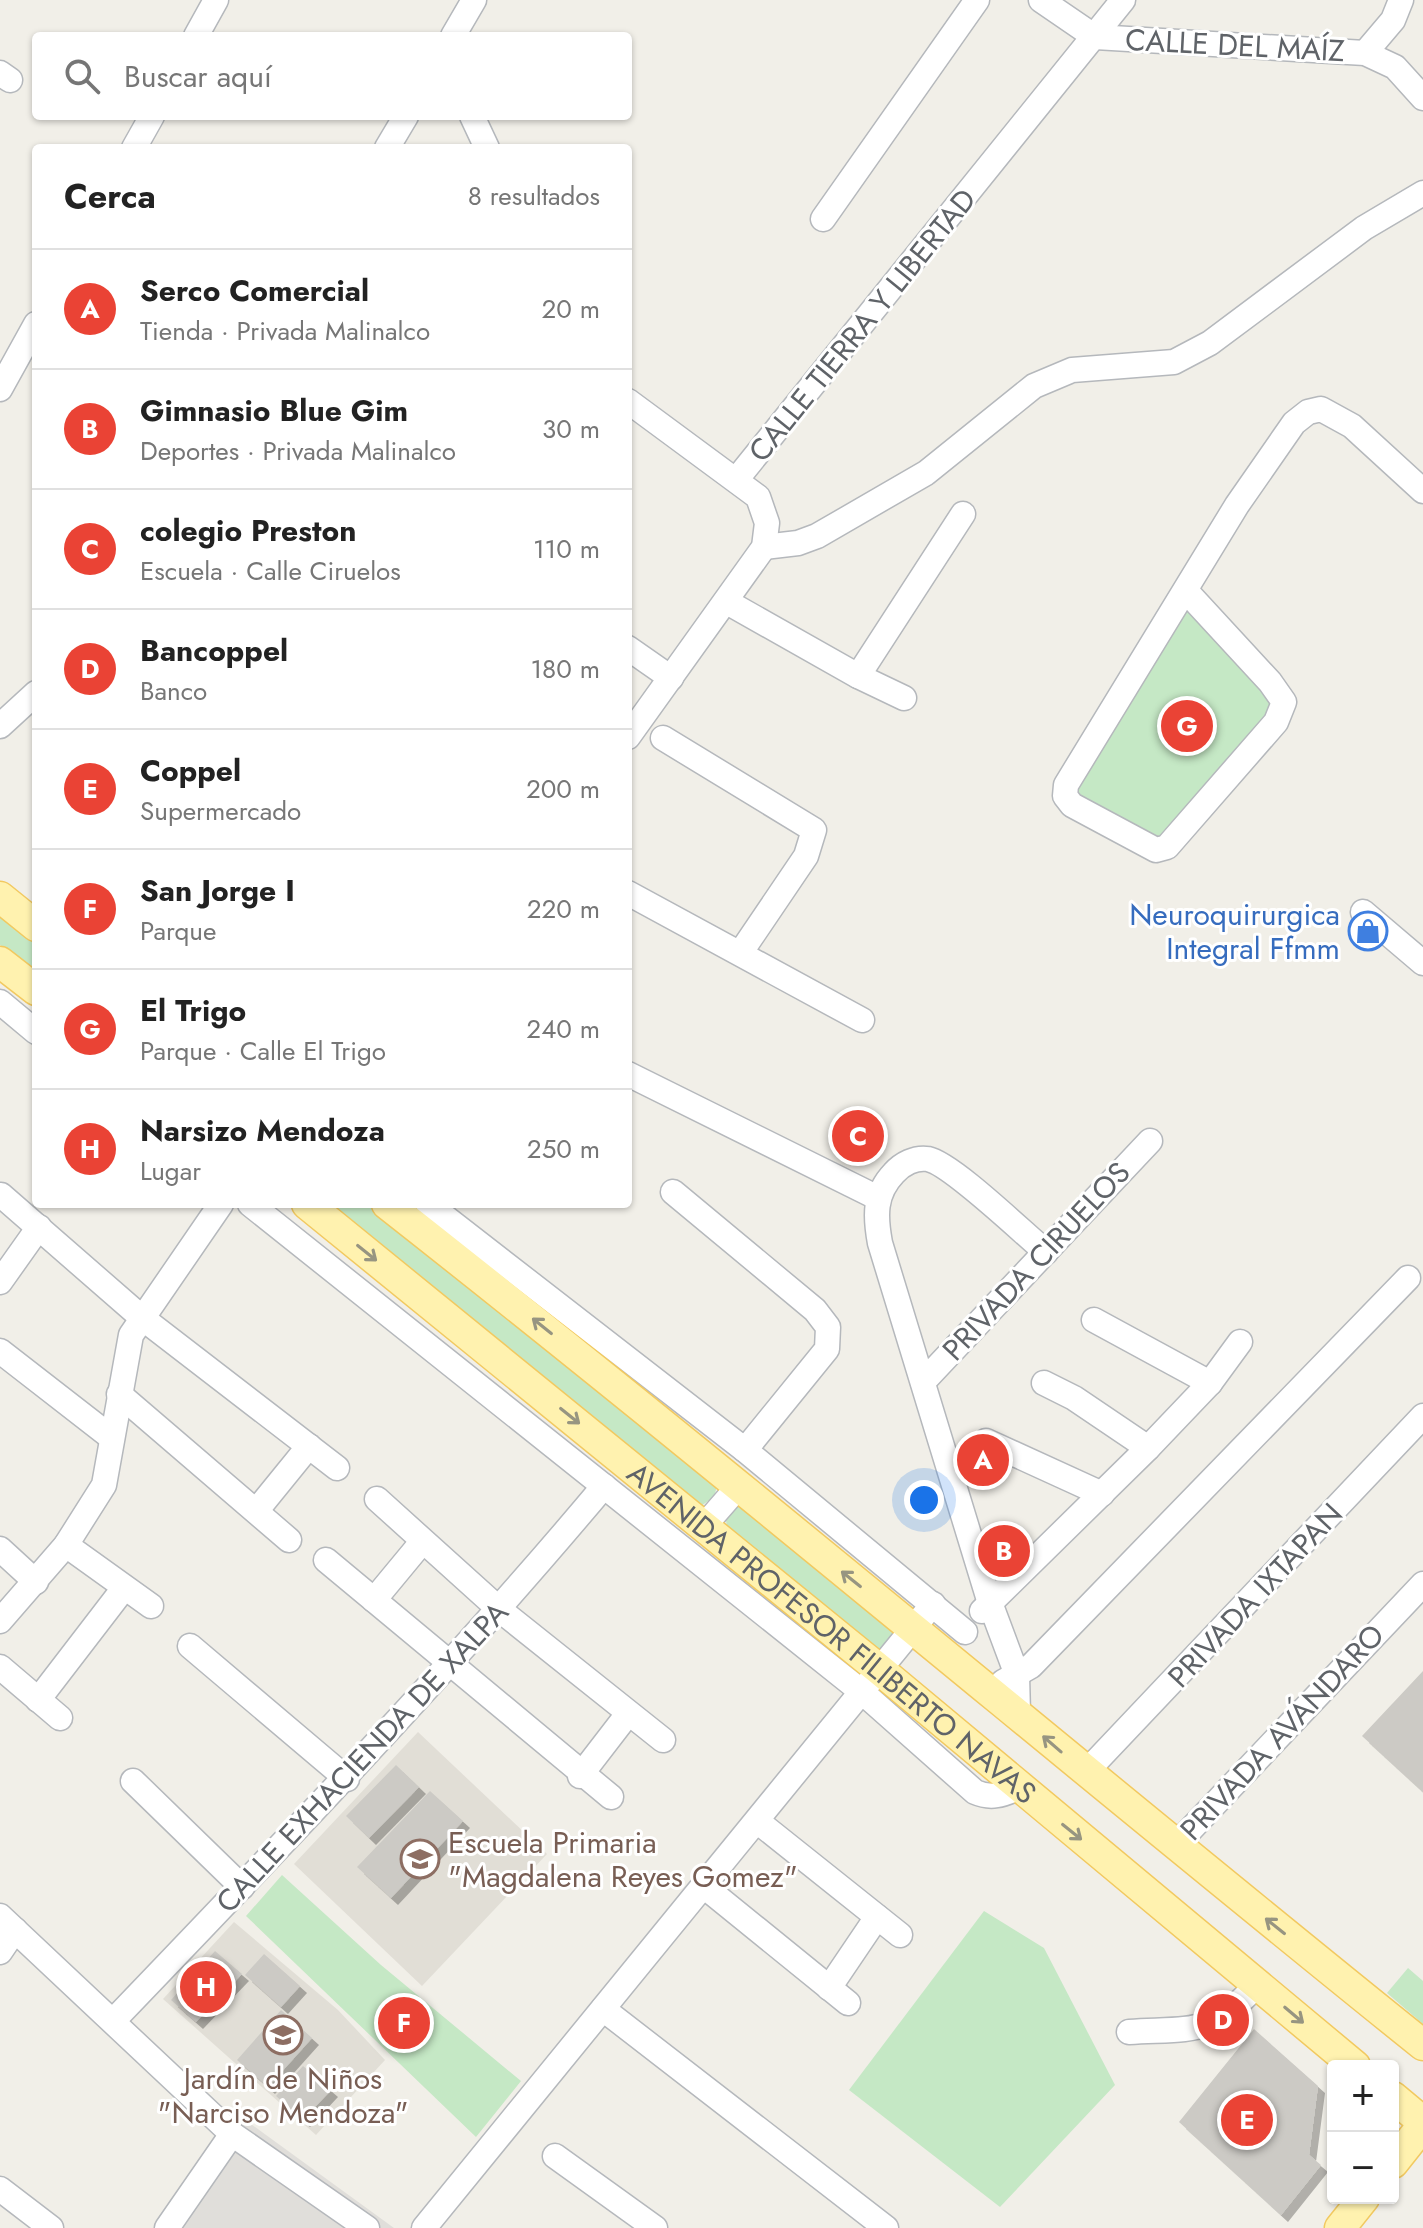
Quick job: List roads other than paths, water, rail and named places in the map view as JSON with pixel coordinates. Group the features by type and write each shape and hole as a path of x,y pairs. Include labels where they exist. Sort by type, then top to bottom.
{"main road":[{"path":"0,897 32,923"},
{"path":"0,962 32,987"},
{"name":"AVENIDA PROFESOR FILIBERTO NAVAS","path":"312,1208 704,1526 871,1681 1018,1788 1348,2060"},
{"name":"AVENIDA PROFESOR FILIBERTO NAVAS","path":"392,1208 676,1433 1175,1846 1423,2045"},
{"path":"1399,2102 1423,2123 1399,2155"},
{"path":"1340,2228 1359,2204"}],"street":[{"path":"198,32 216,0"},
{"path":"455,32 474,0"},
{"path":"823,219 977,0"},
{"name":"CALLE DEL MAÍZ","path":"1041,0 1095,37 1365,53 1395,67 1423,98"},
{"name":"CALLE TIERRA Y LIBERTAD","path":"764,547 765,512 758,497 736,480 1123,0"},
{"path":"1365,53 1393,20 1401,0"},
{"path":"136,144 150,120"},
{"path":"389,144 404,120"},
{"path":"474,120 485,144"},
{"path":"632,732 764,547 807,540 872,505 926,473 1034,386 1054,376 1072,370 1174,362 1210,343 1364,228 1423,193"},
{"path":"0,389 32,331"},
{"path":"632,404 736,480"},
{"path":"1186,591 1270,682 1284,702 1276,722 1167,847 1156,850 1072,805 1065,796 1071,775 1237,505 1294,423 1308,412 1321,409 1352,426 1423,491"},
{"path":"858,676 963,514"},
{"path":"727,602 858,676 904,698"},
{"path":"632,651 671,678"},
{"path":"0,726 32,697"},
{"path":"663,738 814,830 806,856 741,952"},
{"path":"632,895 862,1020"},
{"path":"1363,912 1420,954"},
{"path":"0,1002 32,1029"},
{"path":"632,1076 878,1198"},
{"name":"PRIVADA CIRUELOS","path":"923,1382 1150,1141"},
{"path":"1018,1714 1017,1675 989,1600 880,1243 876,1213 878,1198 897,1170 910,1161 928,1159 950,1171 1046,1252"},
{"path":"673,1192 815,1310 828,1327 827,1349 745,1450"},
{"path":"1,1195 141,1317 337,1468"},
{"path":"0,1621 66,1545 104,1485 131,1335 218,1208"},
{"path":"255,1208 604,1486 871,1681"},
{"path":"433,1208 745,1450 965,1632"},
{"path":"0,1282 39,1227"},
{"path":"988,1689 1031,1666 1408,1278"},
{"path":"1094,1320 1210,1383"},
{"path":"944,1656 989,1600 1102,1494 1210,1383 1240,1342"},
{"path":"0,1351 112,1438"},
{"path":"1044,1383 1074,1398 1148,1448"},
{"path":"119,1394 289,1540"},
{"name":"PRIVADA IXTAPAN","path":"1086,1772 1423,1416"},
{"path":"986,1441 1102,1494"},
{"path":"257,1510 309,1446"},
{"name":"CALLE EXHACIENDA DE XALPA","path":"113,2021 347,1779 448,1663 500,1610 604,1486"},
{"path":"704,1526 738,1487"},
{"path":"377,1499 500,1610 627,1715 663,1740"},
{"path":"374,1600 422,1542"},
{"path":"66,1545 151,1606"},
{"path":"0,1549 36,1582"},
{"path":"326,1560 580,1776 611,1797"},
{"name":"PRIVADA AVÁNDARO","path":"1175,1846 1423,1584"},
{"path":"38,1700 124,1588"},
{"path":"424,2228 933,1604"},
{"path":"190,1646 347,1779"},
{"path":"0,1667 60,1718"},
{"path":"580,1776 627,1715"},
{"path":"133,1781 242,1887"},
{"path":"757,1821 900,1935"},
{"path":"705,1887 838,1996 877,1917"},
{"path":"0,1952 8,1923 232,2134 367,2228"},
{"path":"1129,2032 1206,2027 1227,2015 1257,1985"},
{"path":"603,2009 877,2225"},
{"path":"167,2228 232,2134"},
{"path":"555,2156 655,2228"},
{"path":"0,2189 51,2228"}],"place":[{"name":"El Trigo","path":"1187,726"},
{"name":"Neuroquirurgica Integral Ffmm","path":"1368,931"},
{"name":"colegio Preston","path":"858,1136"},
{"name":"Serco Comercial","path":"983,1460"},
{"name":"Gimnasio Blue Gim","path":"1004,1551"},
{"name":"Escuela Primaria \"Magdalena Reyes Gomez\"","path":"420,1859"},
{"name":"Narsizo Mendoza","path":"206,1987"},
{"name":"Bancoppel","path":"1223,2020"},
{"name":"San Jorge I","path":"404,2023"},
{"name":"Jardín de Niños \"Narciso Mendoza\"","path":"283,2035"},
{"name":"Coppel","path":"1247,2120"}]}
